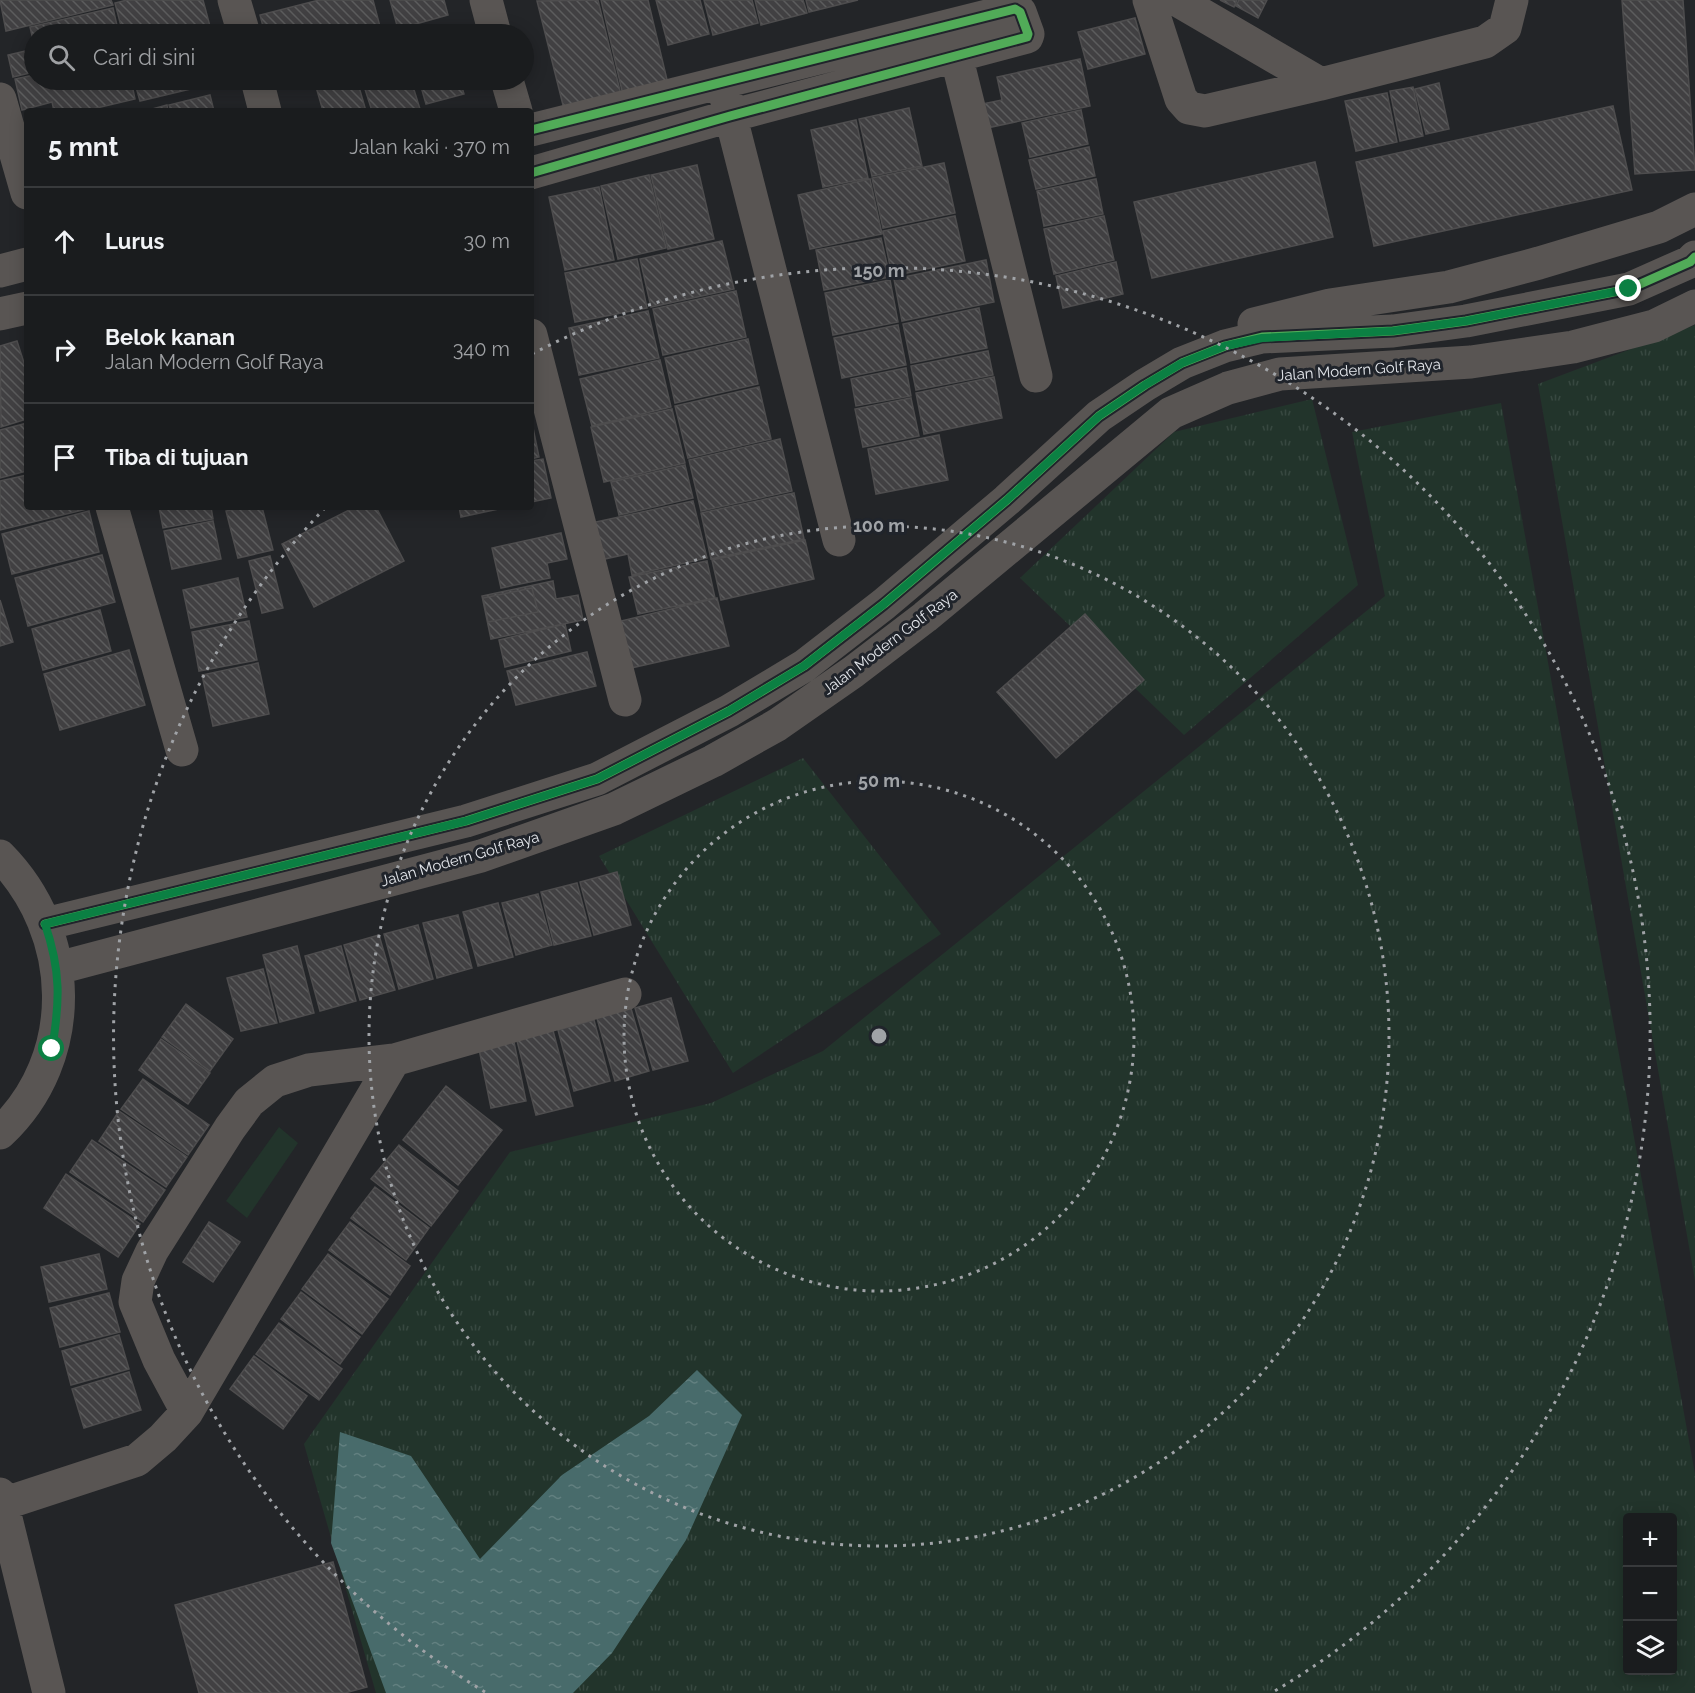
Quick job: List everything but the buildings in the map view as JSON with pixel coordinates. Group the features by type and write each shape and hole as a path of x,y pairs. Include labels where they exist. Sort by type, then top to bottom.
{"street":[{"path":"234,0 241,24"},
{"path":"486,0 492,24"},
{"path":"1149,0 1181,99 1189,108 1205,111 1485,42 1505,28 1512,0"},
{"path":"1177,0 1321,84"},
{"path":"534,129 1018,10 1028,34 1027,37 730,116 534,172"},
{"path":"956,55 1036,376"},
{"path":"722,82 839,540"},
{"path":"259,90 264,108"},
{"path":"510,90 515,108"},
{"path":"0,99 24,183"},
{"path":"1225,346 1242,328 1266,320 1330,305 1449,287 1659,227 1695,209"},
{"path":"45,924 466,821 597,779 729,711 804,666 884,604 1099,416 1182,363 1225,346 1262,338 1393,331 1466,321 1629,289 1689,262 1695,257"},
{"path":"0,271 24,265"},
{"name":"Jalan Modern Golf Raya","path":"58,968 481,856 614,809 714,761 777,725 880,652 1034,529 1171,413 1228,388 1280,374 1471,362 1574,347 1654,326 1695,306"},
{"path":"0,314 24,309"},
{"path":"534,347 625,700"},
{"path":"113,510 182,750"},
{"path":"0,856 27,889 45,924 58,968 59,1009 52,1049 36,1087 13,1121 0,1133"},
{"path":"187,1412 159,1360 135,1302 138,1281 152,1251 249,1102 275,1081 309,1070 394,1060 625,994"},
{"path":"50,1693 2,1499 137,1460 163,1438 187,1412 394,1060"}],"green space":[{"path":"1695,325 1695,1281 1538,384"},
{"path":"1312,399 1358,585 1184,735 1020,578 1174,432"},
{"path":"1501,403 1695,1474 1695,1693 376,1693 304,1444 510,1152 711,1103 823,1051 1385,596 1352,432"},
{"path":"803,758 941,934 733,1073 599,856"},
{"path":"279,1127 298,1143 247,1218 226,1201"}],"water":[{"path":"697,1370 742,1415 686,1540 612,1653 573,1693 386,1693 331,1543 340,1432 411,1456 480,1559 562,1475 649,1416"}],"cycle path":[{"path":"534,129 1015,9 1020,12 1028,34 1027,37 730,116 534,172"},
{"path":"45,924 466,821 597,779 729,711 804,666 884,604 1007,500 1099,416 1182,363 1225,346 1262,337 1393,331 1466,321 1629,289 1690,262 1695,257"}],"route":[{"path":"52,1049 59,1009 58,968 45,924 466,821 597,779 729,711 804,666 884,604 1007,500 1099,416 1182,363 1225,346 1262,338 1393,331 1466,321 1629,289"}]}
